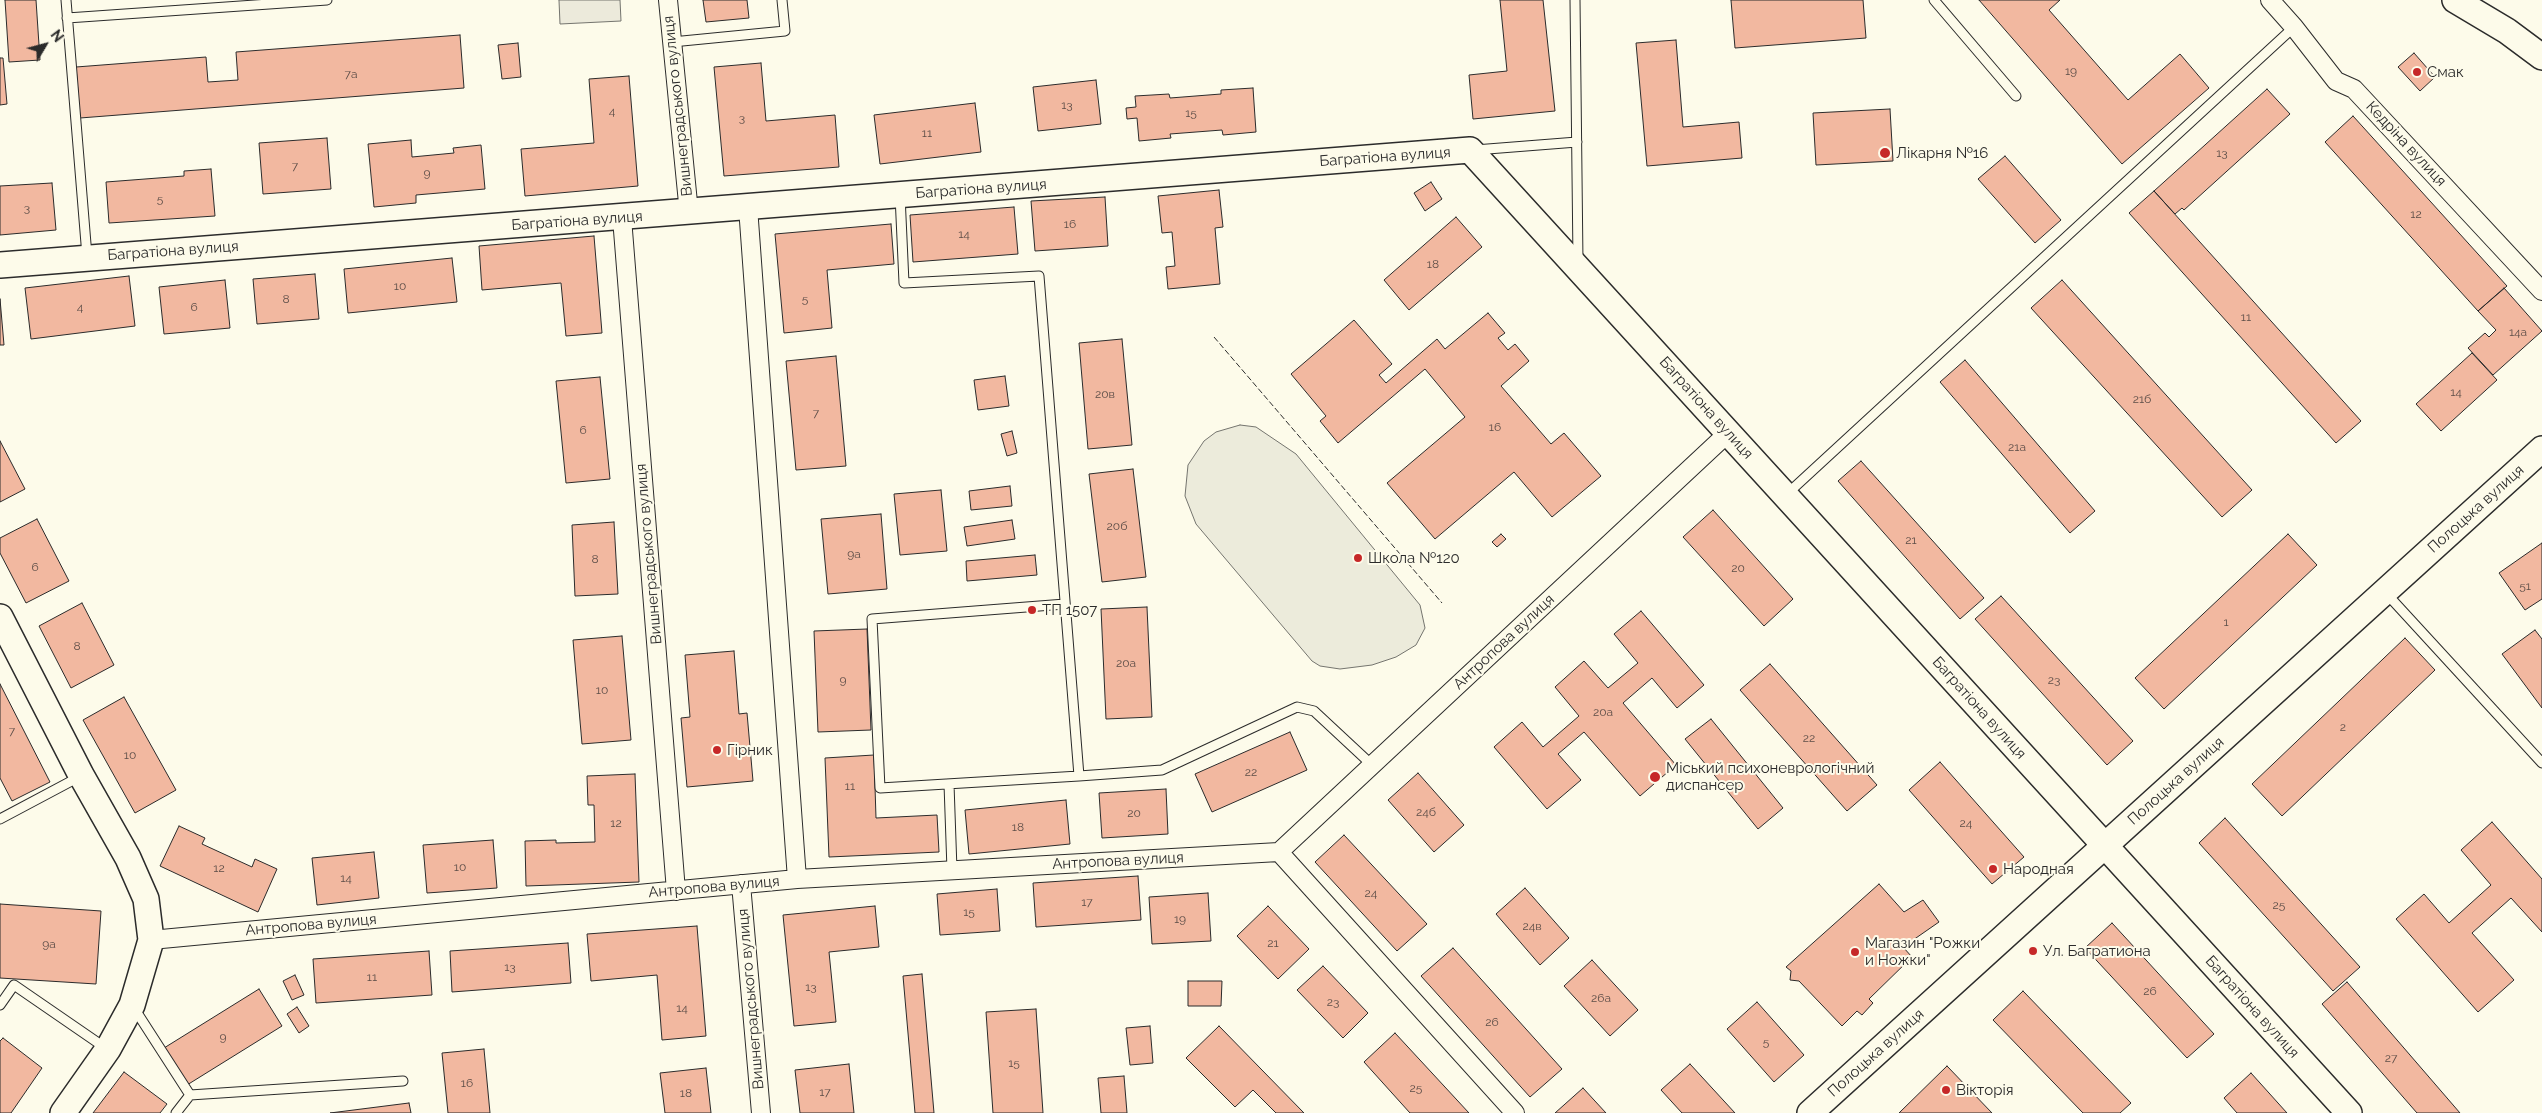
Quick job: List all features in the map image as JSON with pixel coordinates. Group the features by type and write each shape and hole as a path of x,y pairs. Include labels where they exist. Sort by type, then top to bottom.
{"street":[{"name":"Вишнеградського вулиця","path":"668,0 689,213"},
{"name":"Кедріна вулиця","path":"2270,0 2294,26 2336,81 2354,89 2542,291"},
{"path":"2456,0 2507,31 2542,57"},
{"name":"Багратіона вулиця","path":"0,265 689,213 1470,150 2349,1113"},
{"path":"748,207 797,879"},
{"name":"Вишнеградського вулиця","path":"622,218 676,891"},
{"name":"Антропова вулиця","path":"151,940 797,879 1279,852 1728,433"},
{"name":"Полоцька вулиця","path":"1810,1113 2542,449"},
{"path":"0,617 81,775 135,874 146,899 151,940 132,1005 108,1049 63,1113"},
{"path":"1279,852 1515,1113"},
{"name":"Вишнеградського вулиця","path":"741,884 761,1113"}],"lane":[{"path":"66,0 87,257"},
{"path":"67,18 327,0"},
{"path":"672,42 785,31 782,0"},
{"path":"1576,0 1578,268"},
{"path":"1934,0 2016,96"},
{"path":"1786,496 2294,26"},
{"path":"1470,150 1577,142"},
{"path":"900,195 904,283 1039,276 1079,776"},
{"path":"2385,592 2542,763"},
{"path":"1065,604 872,619 880,788 1162,770 1297,708 1314,711 1372,765"},
{"path":"0,819 81,775"},
{"path":"948,784 952,870"},
{"path":"0,1005 14,985 108,1049"},
{"path":"132,1005 190,1095"},
{"path":"176,1113 190,1095 403,1081"}],"shaded area":[{"path":"559,0 620,0 621,21 560,24"},
{"path":"1240,425 1256,427 1296,454 1420,605 1425,628 1416,645 1396,657 1372,665 1340,669 1320,666 1312,661 1196,524 1185,496 1188,465 1204,441 1216,432"}],"building":[{"path":"5,0 36,0 40,60 9,62"},
{"path":"703,0 747,0 749,18 706,22"},
{"path":"1500,0 1543,0 1555,111 1473,119 1469,75 1507,71"},
{"path":"1731,0 1863,0 1866,38 1735,48"},
{"path":"1979,0 2060,0 2049,10 2128,100 2180,54 2209,88 2122,164"},
{"path":"460,35 464,88 80,118 76,67 206,57 208,82 238,80 236,52"},
{"path":"1676,40 1683,127 1739,122 1742,158 1647,166 1636,43"},
{"path":"518,43 521,77 502,79 498,45"},
{"name":"Смак","path":"2414,53 2435,77 2420,91 2398,67"},
{"path":"0,58 3,58 7,104 0,105"},
{"path":"761,63 766,121 835,115 839,167 724,176 714,67"},
{"path":"629,76 638,186 525,196 521,149 594,143 589,79"},
{"path":"1096,80 1101,124 1038,131 1033,87"},
{"path":"1253,88 1256,132 1223,135 1222,130 1170,134 1171,138 1139,141 1137,118 1127,119 1126,108 1136,107 1135,96 1169,94 1170,98 1221,94 1221,90"},
{"path":"2267,89 2290,114 2184,210 2182,208 2175,214 2154,191"},
{"path":"975,103 981,152 880,164 874,115"},
{"path":"1890,109 1893,161 1816,165 1813,113"},
{"path":"2353,116 2507,286 2478,311 2325,142"},
{"path":"327,138 331,189 263,194 259,143"},
{"path":"411,140 412,157 454,153 453,148 481,145 485,189 416,195 416,203 374,207 368,144"},
{"path":"2005,156 2061,220 2035,243 1978,179"},
{"path":"211,169 215,216 109,223 106,182 184,176 184,171"},
{"path":"1431,182 1442,199 1425,211 1414,193"},
{"path":"52,183 56,230 0,235 0,186"},
{"path":"1219,190 1223,227 1215,228 1220,284 1168,289 1166,267 1175,266 1172,232 1162,233 1158,196"},
{"path":"2154,191 2361,421 2336,443 2129,213"},
{"path":"1105,197 1108,246 1035,251 1031,201"},
{"path":"1014,207 1018,254 913,262 910,215"},
{"path":"1456,217 1482,247 1409,310 1384,280"},
{"path":"891,224 894,264 827,270 832,328 784,333 775,234"},
{"path":"594,236 602,333 566,336 561,283 482,290 479,246"},
{"path":"452,258 457,302 348,313 344,269"},
{"path":"315,274 319,319 257,324 253,279"},
{"path":"129,276 135,326 31,339 25,288"},
{"path":"225,280 230,328 164,334 159,287"},
{"path":"2062,280 2252,490 2222,517 2031,308"},
{"path":"2504,288 2542,331 2493,375 2468,348 2485,333 2489,337 2496,330 2478,311"},
{"path":"0,299 4,345 0,345"},
{"path":"1488,313 1505,333 1498,338 1508,350 1515,344 1529,361 1501,386 1551,444 1564,433 1601,476 1552,517 1514,472 1435,539 1387,483 1465,417 1425,369 1338,443 1320,421 1326,416 1291,374 1354,320 1392,364 1379,375 1386,383 1437,339 1445,349"},
{"path":"1122,339 1132,445 1088,449 1079,343"},
{"path":"2472,353 2497,380 2441,431 2416,404"},
{"path":"836,356 846,466 796,470 786,361"},
{"path":"1965,360 2095,511 2070,533 1940,382"},
{"path":"1005,376 1009,406 978,410 974,380"},
{"path":"600,377 610,479 566,483 556,381"},
{"path":"1012,431 1017,453 1007,456 1001,434"},
{"path":"0,441 25,489 0,502"},
{"path":"1861,461 1984,598 1960,619 1838,481"},
{"path":"1133,469 1146,577 1102,582 1089,474"},
{"path":"1010,486 1012,506 971,510 969,491"},
{"path":"941,490 947,551 900,555 894,494"},
{"path":"1713,510 1793,599 1764,626 1683,537"},
{"path":"881,514 887,589 828,594 821,519"},
{"path":"37,519 69,581 26,603 0,553 0,538"},
{"path":"1012,520 1015,539 967,546 964,527"},
{"path":"614,522 618,594 575,596 572,525"},
{"path":"1501,534 1506,539 1497,547 1492,542"},
{"path":"2288,534 2317,565 2164,709 2135,678"},
{"path":"2542,543 2542,599 2525,610 2499,573"},
{"path":"1035,555 1037,575 967,581 966,561"},
{"path":"2001,596 2133,741 2107,765 1975,619"},
{"path":"82,603 114,665 71,688 39,626"},
{"path":"1147,607 1152,717 1106,719 1101,609"},
{"path":"1641,611 1704,685 1677,708 1652,678 1623,703 1676,765 1640,796 1584,732 1558,754 1581,780 1547,809 1494,747 1522,722 1543,747 1579,716 1555,687 1584,661 1608,688 1638,663 1614,634"},
{"path":"867,629 871,730 818,732 814,631"},
{"path":"2535,630 2542,639 2542,708 2502,654"},
{"path":"622,636 631,740 582,744 573,640"},
{"path":"2405,638 2435,670 2282,816 2252,784"},
{"name":"Гірник","path":"734,651 739,714 747,713 753,781 687,787 681,718 690,717 685,655"},
{"path":"1770,664 1877,785 1847,811 1740,690"},
{"path":"0,684 50,782 12,801 0,778"},
{"path":"124,697 176,790 135,813 83,720"},
{"path":"1711,719 1783,808 1758,829 1685,739"},
{"path":"1290,732 1307,770 1212,812 1195,774"},
{"path":"874,755 876,818 937,815 939,852 829,857 825,758"},
{"path":"1940,762 2024,857 1992,884 1909,790"},
{"path":"1418,773 1464,825 1434,852 1388,800"},
{"path":"635,774 639,882 526,886 525,841 556,840 556,843 595,842 594,805 588,805 587,776"},
{"path":"1166,789 1168,834 1102,838 1099,793"},
{"path":"1066,800 1070,844 969,854 965,810"},
{"path":"2225,818 2360,967 2333,991 2199,843"},
{"path":"2492,822 2542,879 2542,932 2511,898 2472,933 2514,980 2478,1012 2396,919 2424,894 2449,923 2491,885 2461,850"},
{"path":"179,826 205,838 202,844 252,867 255,859 277,869 258,912 160,866"},
{"path":"1344,835 1427,924 1397,951 1315,862"},
{"path":"493,840 497,888 427,893 423,845"},
{"path":"374,852 379,898 317,905 312,858"},
{"path":"1138,876 1141,920 1036,927 1033,883"},
{"name":"Магазин \"Рожки и Ножки\"","path":"1879,884 1904,912 1923,900 1939,922 1903,947 1912,957 1869,999 1873,1003 1862,1015 1857,1011 1842,1026 1799,981 1790,980 1791,971 1786,967"},
{"path":"1525,888 1569,938 1540,965 1496,914"},
{"path":"997,889 1000,931 940,935 937,894"},
{"path":"1208,893 1211,941 1152,944 1149,897"},
{"path":"0,904 101,911 96,984 0,978"},
{"path":"875,906 879,947 829,952 836,1022 794,1026 783,915"},
{"path":"1268,906 1309,949 1278,979 1237,936"},
{"path":"2112,923 2214,1034 2187,1058 2085,948"},
{"path":"697,926 706,1036 662,1040 657,975 591,981 587,934"},
{"path":"568,943 571,983 452,992 450,951"},
{"path":"1453,948 1562,1069 1530,1097 1421,976"},
{"path":"429,951 432,995 316,1003 313,959"},
{"path":"1592,960 1638,1010 1610,1036 1564,986"},
{"path":"1323,966 1368,1013 1343,1038 1297,990"},
{"path":"922,974 934,1113 915,1113 903,976"},
{"path":"295,975 304,995 292,1000 283,981"},
{"path":"1188,981 1222,981 1221,1006 1188,1006"},
{"path":"2347,982 2460,1113 2417,1113 2322,1004"},
{"path":"259,989 282,1026 187,1085 164,1048"},
{"path":"2023,991 2131,1103 2120,1113 2083,1113 1993,1020"},
{"path":"1757,1002 1804,1055 1774,1082 1727,1029"},
{"path":"297,1007 309,1026 299,1033 287,1014"},
{"path":"1036,1009 1043,1113 993,1113 986,1012"},
{"path":"1150,1026 1153,1063 1130,1065 1126,1028"},
{"path":"1219,1026 1304,1113 1276,1113 1253,1090 1235,1107 1186,1058"},
{"path":"1395,1033 1469,1113 1410,1113 1364,1062"},
{"path":"3,1038 42,1068 11,1113 0,1113 0,1041"},
{"path":"484,1049 490,1113 448,1113 442,1053"},
{"path":"849,1064 854,1113 800,1113 795,1070"},
{"path":"1690,1064 1735,1113 1682,1113 1661,1090"},
{"name":"Вікторія","path":"1947,1066 1992,1113 1899,1113"},
{"path":"706,1068 711,1113 665,1113 660,1073"},
{"path":"124,1072 167,1104 160,1113 93,1113"},
{"path":"2251,1073 2287,1113 2237,1113 2224,1098"},
{"path":"1124,1076 1127,1113 1101,1113 1098,1078"},
{"path":"1583,1088 1606,1113 1555,1113"},
{"path":"409,1103 411,1113 330,1113"}],"fence":[{"path":"1214,337 1442,603"}],"place":[{"name":"Смак","path":"2417,72"},
{"name":"Лікарня №16","path":"1885,153"},
{"name":"Школа №120","path":"1358,558"},
{"name":"ТП 1507","path":"1032,610"},
{"name":"Гірник","path":"717,750"},
{"name":"Міський психоневрологічний диспансер","path":"1655,777"},
{"name":"Народная","path":"1993,869"},
{"name":"Ул. Багратиона","path":"2033,951"},
{"name":"Магазин \"Рожки и Ножки\"","path":"1855,952"},
{"name":"Вікторія","path":"1946,1090"}]}
